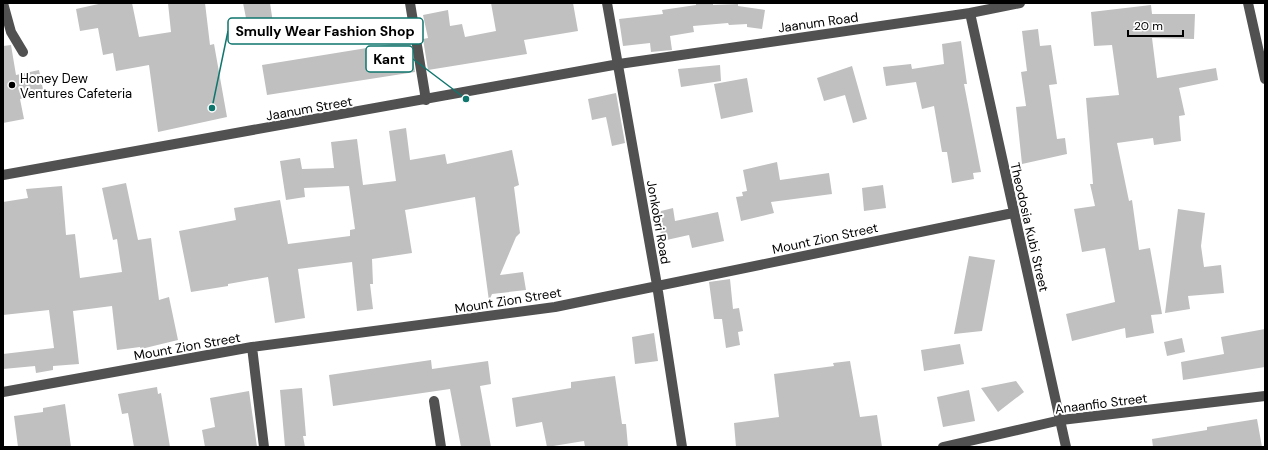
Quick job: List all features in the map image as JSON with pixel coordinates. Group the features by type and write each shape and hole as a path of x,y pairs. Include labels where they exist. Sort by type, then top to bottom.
{"street":[{"path":"3,3 7,33 23,52"},
{"path":"410,3 426,100"},
{"name":"Jonkobri Road","path":"607,3 619,64 657,286 682,447"},
{"name":"Jaanum Road","path":"619,64 970,13 1020,3"},
{"path":"1248,3 1265,79"},
{"name":"Theodosia Kubi Street","path":"970,13 1066,447"},
{"name":"Jaanum Street","path":"3,175 426,100 619,64"},
{"name":"Mount Zion Street","path":"3,392 252,347 555,307 1014,213"},
{"path":"252,347 264,447"},
{"name":"Anaanfio Street","path":"943,447 1061,420 1265,396"},
{"path":"434,401 442,447"}],"building":[{"path":"103,3 132,3 139,37 171,32 168,3 205,3 210,45 214,44 227,117 158,132 149,65 116,71 113,53 103,55 98,28 80,31 76,9"},
{"path":"243,3 270,3 273,23 248,28"},
{"path":"491,3 573,3 578,31 524,40 527,54 428,70 423,39 428,38 423,15 448,10 450,26 462,24 465,37 496,31"},
{"path":"696,3 713,3 713,5 738,4 738,6 765,10 762,29 747,27 747,24 729,25 728,23 693,26 694,32 670,36 672,50 651,52 650,43 623,46 619,19 663,14 662,10 696,5"},
{"path":"1151,5 1152,14 1195,14 1194,39 1152,38 1157,78 1216,68 1218,80 1179,88 1185,115 1179,116 1181,141 1154,145 1153,138 1117,143 1129,201 1132,200 1139,250 1150,248 1162,314 1151,315 1154,333 1126,338 1125,328 1072,341 1066,314 1115,302 1105,248 1082,252 1074,209 1095,206 1090,184 1093,184 1086,98 1119,95 1112,45 1094,46 1091,12"},
{"path":"1038,29 1040,46 1051,45 1057,84 1049,85 1057,139 1065,138 1067,154 1022,164 1016,107 1026,106 1021,72 1027,71 1022,31"},
{"path":"410,41 415,72 267,95 262,65"},
{"path":"961,41 967,84 964,84 981,172 973,173 974,179 952,183 947,152 942,152 934,106 922,109 916,82 886,86 883,67 911,64 912,69 944,64 942,44"},
{"path":"11,45 16,75 39,70 44,94 20,99 24,119 3,123 3,46"},
{"path":"720,65 721,81 681,87 678,69"},
{"path":"852,66 867,119 853,123 845,95 824,101 817,78"},
{"path":"747,78 753,112 721,119 714,84"},
{"path":"616,93 625,143 612,146 606,117 592,120 588,99"},
{"path":"406,128 410,160 445,154 447,164 512,150 519,185 514,187 520,233 516,237 500,275 523,272 526,290 492,294 489,301 475,197 405,210 412,253 372,259 373,284 370,284 373,309 357,311 352,262 298,269 305,318 275,323 268,277 191,292 179,231 236,220 234,208 280,200 288,244 350,236 350,230 355,229 349,186 304,188 305,197 286,200 280,161 300,158 302,169 334,168 331,142 357,139 363,185 396,181 389,131"},
{"path":"777,162 780,180 829,173 832,194 771,202 774,213 741,221 736,197 743,196 742,192 747,191 743,170"},
{"path":"126,183 138,240 151,238 159,300 169,297 178,340 141,349 140,347 117,350 112,306 73,311 79,364 53,366 53,370 36,373 35,366 3,369 3,354 54,348 49,310 3,315 3,202 28,198 26,189 62,186 66,235 75,234 80,278 122,272 117,239 113,240 102,188"},
{"path":"883,185 886,208 864,211 862,188"},
{"path":"673,208 675,221 718,212 724,241 692,248 689,235 662,241 657,212"},
{"path":"1178,209 1205,213 1201,246 1204,267 1221,265 1224,293 1188,296 1190,309 1165,313"},
{"path":"969,256 995,260 982,331 954,334"},
{"path":"730,279 733,309 739,308 743,331 738,332 740,345 726,348 722,319 714,319 709,282"},
{"path":"1265,329 1265,367 1183,380 1181,362 1224,354 1221,337"},
{"path":"654,333 658,361 635,364 632,337"},
{"path":"1182,338 1185,352 1167,356 1164,342"},
{"path":"960,344 964,364 924,371 921,350"},
{"path":"431,360 432,369 488,361 491,384 480,386 491,447 461,447 450,389 333,406 329,375"},
{"path":"850,361 860,417 877,415 882,447 736,447 734,423 779,417 774,374 834,366 833,363"},
{"path":"615,376 622,424 626,424 628,447 585,447 584,441 547,447 542,422 516,427 512,398 571,388 571,382"},
{"path":"1016,381 1024,392 998,412 981,388"},
{"path":"157,387 158,394 161,393 170,447 134,447 128,413 122,414 118,394"},
{"path":"302,388 306,436 303,436 305,447 285,447 280,390"},
{"path":"969,390 975,421 943,427 937,397"},
{"path":"249,391 257,447 205,447 202,430 215,427 210,398"},
{"path":"65,404 71,447 18,447 14,416 43,412 43,408"},
{"path":"1257,419 1262,447 1153,447 1152,439 1207,430 1207,427"}],"place":[{"name":"Honey Dew Ventures Cafeteria","path":"12,85"},
{"name":"Kant","path":"466,99"},
{"name":"Smully Wear Fashion Shop","path":"212,108"}]}
